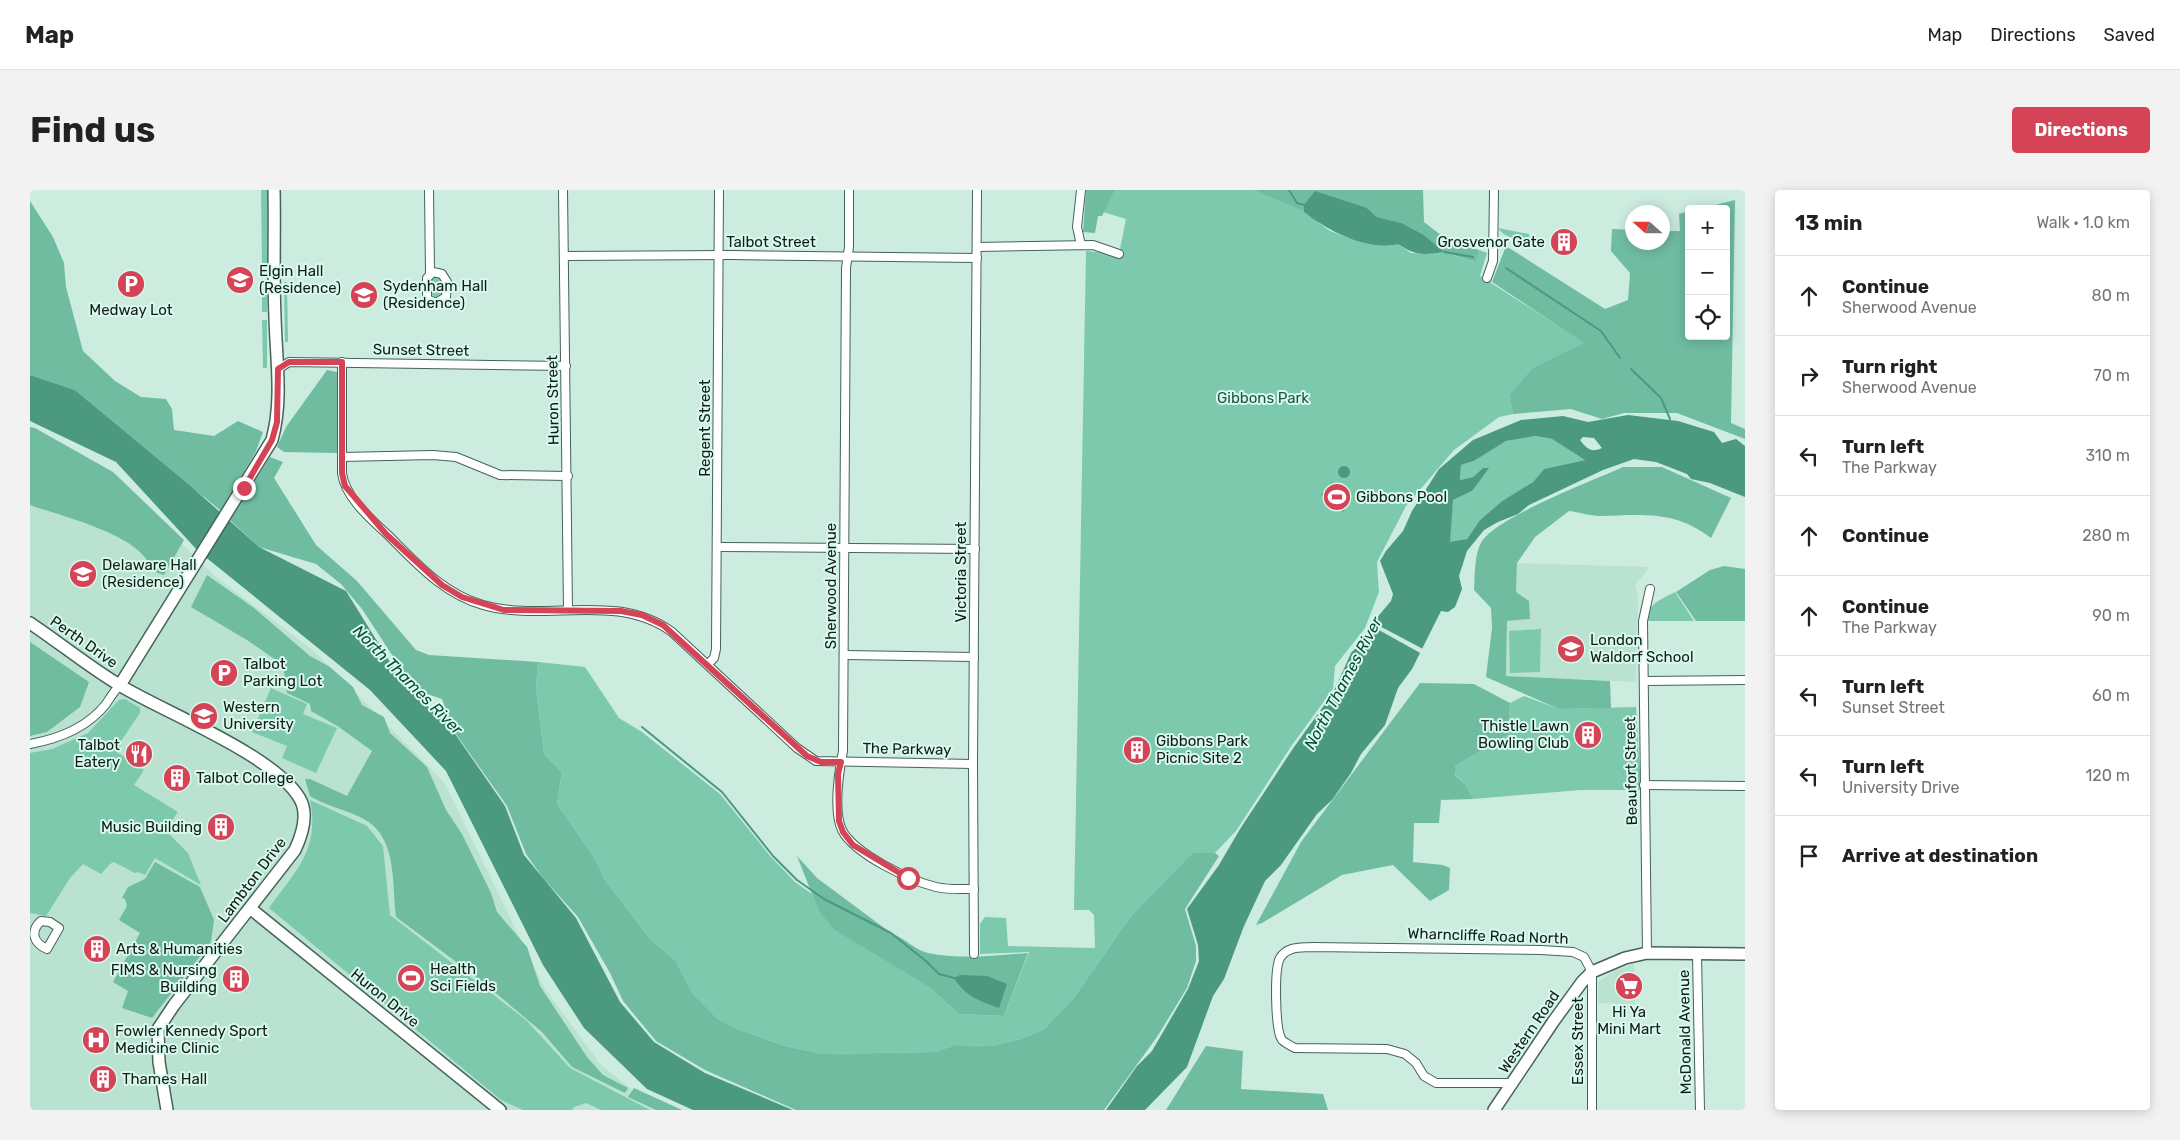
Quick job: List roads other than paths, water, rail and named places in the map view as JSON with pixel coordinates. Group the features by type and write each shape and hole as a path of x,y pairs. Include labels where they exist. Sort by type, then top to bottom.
{"street":[{"path":"30,744 49,740 83,725 105,704 120,685 187,580 272,440 277,422 278,369 274,316 274,190"},
{"path":"428,190 430,273"},
{"name":"Huron Street","path":"563,190 568,476 567,610"},
{"name":"Regent Street","path":"708,664 714,658 716,649 720,190"},
{"name":"Sherwood Avenue","path":"850,190 843,751 838,774 839,821 843,832 853,845 908,878 938,888 974,889"},
{"name":"Victoria Street","path":"974,954 973,764 977,190"},
{"path":"1081,190 1077,227 1081,245"},
{"path":"1487,278 1493,261 1494,190"},
{"path":"977,247 1081,245 1099,246 1119,254"},
{"name":"Talbot Street","path":"564,256 719,255 977,258"},
{"name":"Sunset Street","path":"278,369 289,362 566,366"},
{"path":"342,362 342,457 456,457 500,475 568,476"},
{"name":"The Parkway","path":"342,457 344,481 354,498 386,534 442,585 462,597 504,610 621,611 642,615 672,632 807,756 821,762 973,764"},
{"path":"718,547 974,549"},
{"name":"Beaufort Street","path":"1647,953 1643,621 1650,589"},
{"name":"Perth Drive","path":"30,622 120,685"},
{"path":"844,655 974,657"},
{"path":"1644,681 1745,680"},
{"name":"Lambton Drive","path":"120,685 156,702 245,752 278,776 290,786 301,800 304,824 295,850 251,909 174,1005 158,1030 159,1062 167,1110"},
{"path":"1644,785 1745,786"},
{"name":"Huron Drive","path":"251,909 500,1110"},
{"name":"Wharncliffe Road North","path":"1512,1083 1436,1083 1424,1076 1416,1063 1405,1054 1387,1049 1295,1048 1283,1041 1278,1030 1277,974 1280,958 1291,948 1312,947 1541,950 1584,957 1592,972"},
{"path":"1592,972 1625,958 1647,953 1745,954"},
{"name":"McDonald Avenue","path":"1697,954 1700,1110"},
{"name":"Western Road","path":"1494,1110 1582,982 1592,972"},
{"name":"Essex Street","path":"1592,972 1592,1110"}],"water":[{"path":"1315,191 1367,208 1377,217 1402,223 1424,235 1444,252 1420,254 1398,244 1374,245 1348,238 1324,226 1304,212 1304,205"},
{"path":"30,375 75,390 192,487 259,547 346,591 403,683 451,728 505,806 524,855 576,918 620,1002 654,1042 705,1073 793,1110 693,1110 647,1089 584,1028 543,965 446,771 370,690 198,551 116,462 30,421"},
{"name":"North Thames River","path":"1628,415 1678,421 1714,432 1722,443 1736,439 1745,446 1745,497 1710,483 1691,479 1687,474 1656,462 1634,459 1603,470 1529,505 1518,514 1484,530 1467,551 1459,576 1462,589 1455,607 1448,612 1441,611 1412,669 1398,688 1385,725 1361,754 1351,773 1332,800 1317,814 1281,865 1265,881 1244,926 1224,979 1213,996 1187,1067 1145,1110 1106,1110 1137,1066 1152,1051 1188,989 1199,961 1198,945 1187,909 1219,865 1240,829 1294,747 1333,693 1351,653 1369,634 1375,620 1391,601 1393,594 1380,561 1403,531 1412,511 1439,469 1473,440 1521,420 1563,416 1588,422","holes":["1536,436 1552,439 1585,460 1544,469 1533,482 1502,501 1480,520 1467,539 1450,542 1453,500 1472,491 1489,468 1483,468 1473,477 1460,480 1461,465 1474,461 1506,441","1583,437 1594,438 1602,448 1590,449 1580,440"]},
{"path":"1344,466 1350,472 1344,478 1338,472"},
{"name":"Gibbons Pool","path":"1332,482 1352,499 1343,512 1321,495"},
{"path":"960,975 987,976 1007,984 999,1008 968,994 954,978"}],"waterway":[{"path":"1289,190 1297,203 1304,205"},
{"path":"1444,252 1473,257"},
{"path":"1506,268 1601,331 1620,358"},
{"path":"1631,369 1661,398 1670,419"},
{"path":"642,727 722,792 773,856 797,880 824,899 891,933 939,974 954,978"}],"place":[{"name":"Grosvenor Gate","path":"1564,242"},
{"name":"Elgin Hall (Residence)","path":"240,280"},
{"name":"Medway Lot","path":"131,284"},
{"name":"Sydenham Hall (Residence)","path":"364,295"},
{"name":"Gibbons Pool","path":"1337,497"},
{"name":"Delaware Hall (Residence)","path":"83,574"},
{"name":"London Waldorf School","path":"1571,649"},
{"name":"Talbot Parking Lot","path":"224,673"},
{"name":"Western University","path":"204,716"},
{"name":"Thistle Lawn Bowling Club","path":"1588,735"},
{"name":"Gibbons Park Picnic Site 2","path":"1137,750"},
{"name":"Talbot Eatery","path":"139,754"},
{"name":"Talbot College","path":"177,778"},
{"name":"Music Building","path":"221,827"},
{"name":"Arts & Humanities","path":"97,949"},
{"name":"Health Sci Fields","path":"411,978"},
{"name":"FIMS & Nursing Building","path":"236,979"},
{"name":"Hi Ya Mini Mart","path":"1629,986"},
{"name":"Fowler Kennedy Sport Medicine Clinic","path":"96,1040"},
{"name":"Thames Hall","path":"103,1079"}],"park label":[{"name":"Gibbons Park","path":"1263,398"}]}
